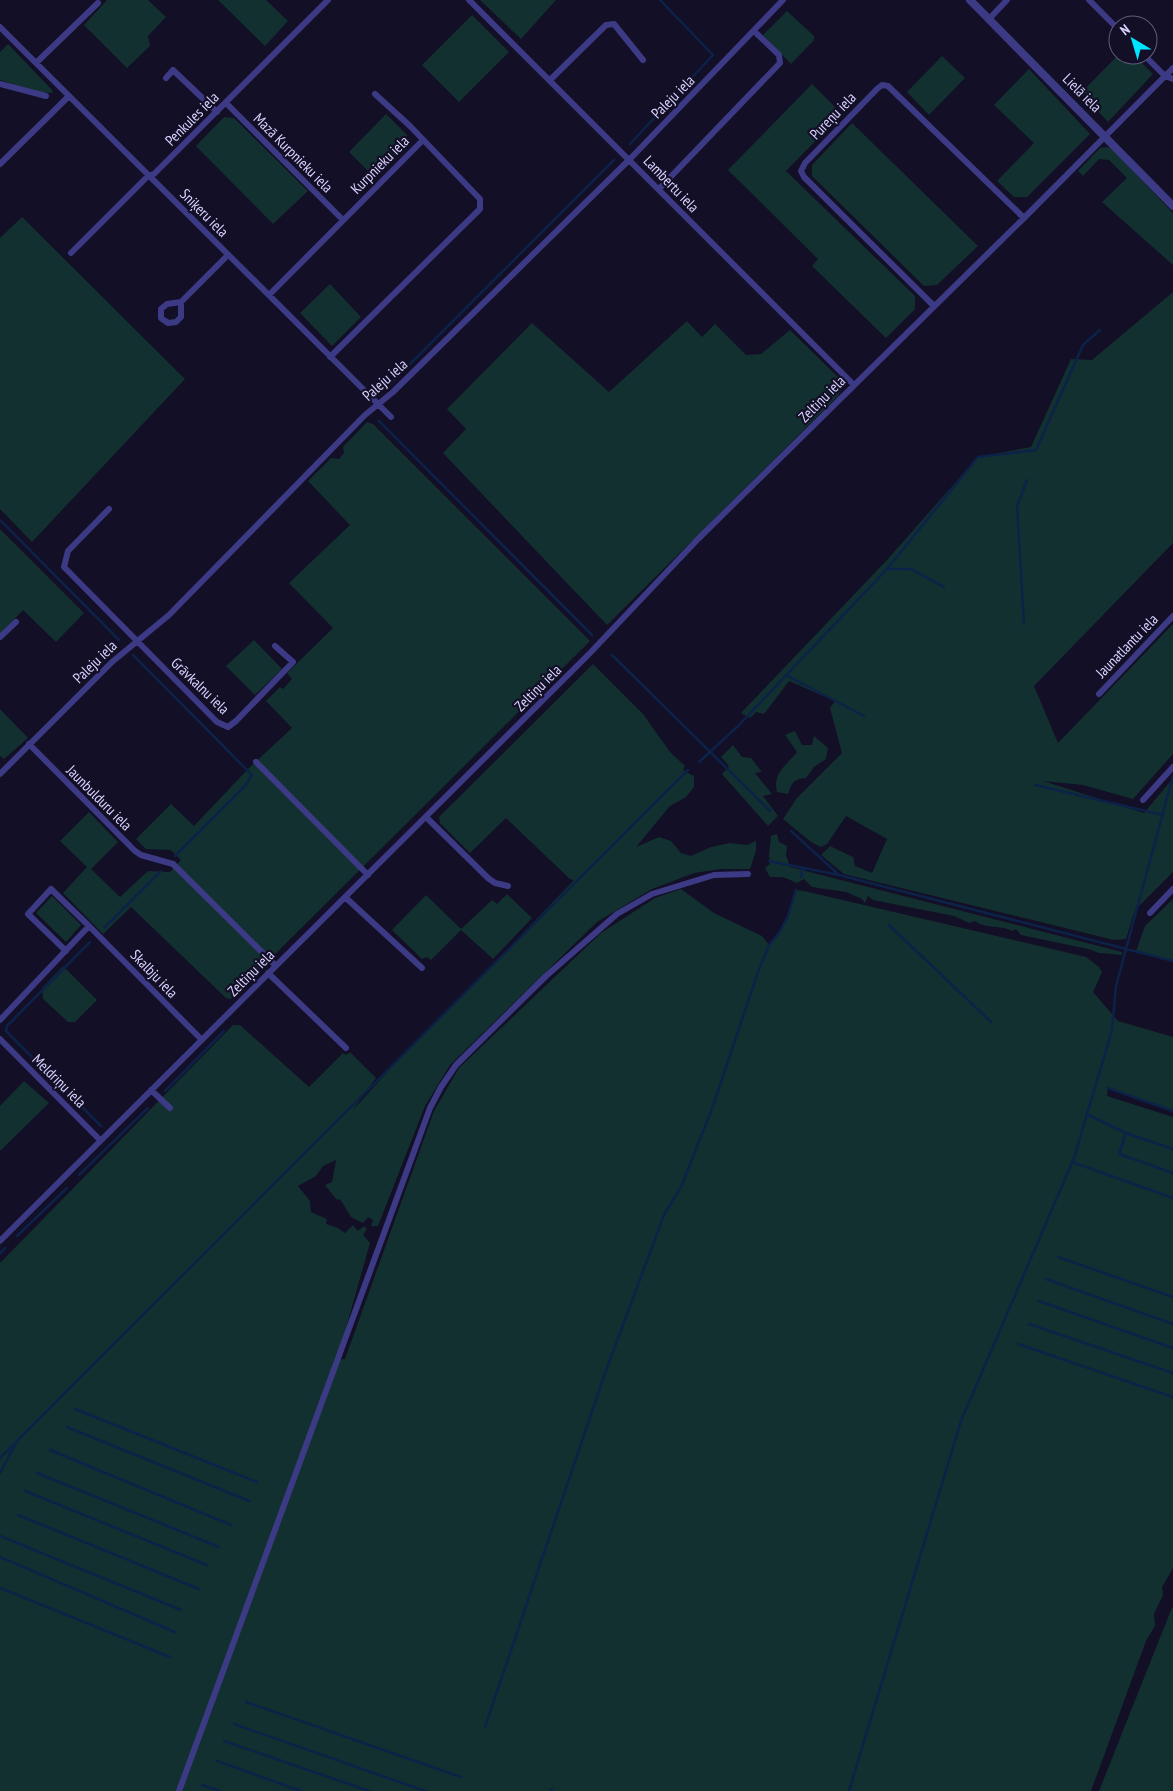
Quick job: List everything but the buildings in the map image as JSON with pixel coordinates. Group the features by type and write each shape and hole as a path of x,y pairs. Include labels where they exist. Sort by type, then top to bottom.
{"street":[{"name":"Penkules iela","path":"71,253 148,176 154,174 217,112 328,0"},
{"name":"Lambertu iela","path":"469,0 854,385"},
{"name":"Paleju iela","path":"0,774 112,662 169,615 378,404 630,159 783,0"},
{"name":"Lielā iela","path":"970,0 1173,206"},
{"path":"989,19 1008,0"},
{"path":"1089,0 1108,19"},
{"path":"36,63 98,3"},
{"path":"550,80 606,25 614,24 643,60"},
{"name":"Sniķeru iela","path":"0,27 391,417"},
{"path":"659,189 780,63 779,55 754,31"},
{"path":"1154,65 1165,76 1173,79"},
{"path":"166,78 175,67 217,112"},
{"path":"1106,136 1173,68"},
{"path":"0,84 46,96"},
{"name":"Pureņu iela","path":"934,306 804,177 801,171 805,163 876,89 882,85 888,86 1024,218"},
{"path":"375,94 410,126 422,141"},
{"path":"0,164 69,96"},
{"name":"Mazā Kurpnieku iela","path":"226,103 343,220"},
{"name":"Zeltiņu iela","path":"0,1241 591,652 698,539 1106,136"},
{"name":"Kurpnieku iela","path":"269,295 422,141 480,198 480,209 330,357"},
{"path":"181,302 228,254"},
{"path":"109,509 68,551 64,567 137,642"},
{"name":"Jaunatlantu iela","path":"1099,694 1173,616"},
{"path":"0,637 16,622"},
{"name":"Grāvkalnu iela","path":"137,642 217,722 228,728 293,662 275,646"},
{"name":"Jaunbulduru iela","path":"29,744 135,851 141,855 173,864 276,966"},
{"path":"256,762 368,875"},
{"path":"1143,800 1173,767"},
{"path":"426,817 488,878 495,883 508,886"},
{"path":"179,1791 430,1108 440,1087 456,1066 546,976 617,914 652,894 714,875 748,874"},
{"name":"Skalbju iela","path":"66,951 28,914 51,889 202,1040"},
{"path":"1150,914 1173,889"},
{"path":"345,897 422,968"},
{"path":"0,1020 89,926"},
{"path":"268,973 346,1048"},
{"name":"Meldriņu iela","path":"0,1039 100,1140"},
{"path":"150,1090 170,1108"}],"green space":[{"path":"107,0 148,0 166,17 148,36 150,46 127,68 84,25"},
{"path":"218,0 266,0 288,21 265,46"},
{"path":"480,0 556,0 521,39"},
{"path":"787,11 814,36 814,40 791,64 763,35"},
{"path":"472,15 509,52 459,102 422,65"},
{"path":"8,44 53,93 37,92 0,80 0,52"},
{"path":"942,56 965,78 929,115 907,92"},
{"path":"1108,65 1144,65 1153,74 1108,122 1081,93"},
{"path":"1029,69 1090,134 1027,197 1014,197 997,181 1034,143 994,105"},
{"path":"812,84 842,114 786,171 915,296 915,309 886,338 812,266 818,259 728,170"},
{"path":"386,114 407,135 406,145 374,177 349,152"},
{"path":"224,117 234,118 308,191 273,224 196,146"},
{"path":"852,123 978,246 937,285 924,286 812,176 812,165"},
{"path":"1108,147 1173,213 1173,265 1102,202 1127,178 1109,160 1099,159 1083,176 1078,171 1100,148"},
{"path":"22,217 185,379 32,542 0,509 0,238"},
{"path":"330,284 361,317 332,346 300,313"},
{"path":"1173,292 1173,543 1034,686 1058,743 1173,624 1173,754 1133,799 1083,785 1043,781 1144,813 1173,778 1173,872 1135,910 1126,939 1114,940 844,874 821,855 830,846 853,857 855,866 872,873 887,839 846,816 827,844 821,847 811,842 783,819 797,798 842,753 830,708 835,701 789,681 764,714 756,712 750,718 741,713 887,560 978,457 1031,447 1071,359 1092,360"},
{"path":"687,321 702,337 715,324 746,355 761,354 790,330 840,379 842,388 838,396 607,625 443,453 466,429 447,409 532,323 609,392"},
{"path":"367,422 373,424 590,641 230,999 226,998 131,907 103,934 63,893 87,867 60,841 89,812 118,842 91,869 120,897 148,871 170,872 181,860 171,850 146,849 136,839 171,804 194,826 249,768 292,728 266,701 280,687 283,689 292,679 287,673 333,628 289,583 350,525 308,481 331,458 339,459 344,453 343,447"},
{"path":"0,529 84,613 56,642 23,610 0,634"},
{"path":"254,640 282,669 255,695 226,666"},
{"path":"593,664 643,714 670,752 685,766 683,770 694,776 694,787 686,797 670,806 636,847 659,837 671,841 681,853 691,856 711,847 730,843 747,845 756,841 756,851 750,869 721,869 694,873 652,889 597,922 450,1065 425,1106 378,1226 371,1226 373,1220 368,1217 363,1223 351,1217 340,1199 337,1200 325,1185 332,1182 336,1160 323,1166 316,1176 298,1186 310,1201 311,1212 327,1219 326,1224 338,1228 345,1233 353,1225 358,1231 364,1226 367,1229 363,1235 370,1243 337,1360 345,1359 434,1111 459,1068 601,933 655,898 681,889 714,913 762,936 769,945 786,919 796,890 1086,957 1099,967 1102,972 1093,992 1118,1021 1173,1037 1173,1111 1108,1088 1107,1096 1173,1117 1173,1568 1162,1587 1163,1595 1154,1614 1155,1626 1146,1641 1091,1791 0,1791 0,1263 233,1025 240,1025 309,1087 343,1053 346,1055 350,1052 376,1078 352,1111 410,1047 462,997 574,880 570,879 506,818 470,853 440,823 439,817"},
{"path":"0,709 28,738 4,759 0,756"},
{"path":"795,731 802,745 812,745 814,736 828,748 826,759 814,767 806,778 798,779 794,782 788,794 777,792 778,774 797,752 785,735"},
{"path":"733,745 742,757 751,758 762,772 755,773 772,794 763,796 778,816 768,826 722,774 729,766 721,757"},
{"path":"777,834 779,842 787,846 786,855 790,867 1122,952 1122,955 1099,953 1021,935 1016,929 1012,931 983,925 975,921 969,923 954,916 873,900 868,896 865,903 862,899 846,892 812,887 804,879 797,883 783,877 770,877 765,868 770,864 771,836"},
{"path":"507,894 532,918 493,959 461,930 431,960 427,957 422,959 392,930 426,895 461,929 492,900 497,904"},
{"path":"52,896 81,925 66,942 36,913"},
{"path":"1173,899 1173,961 1136,951 1145,926"},
{"path":"63,966 97,1000 75,1022 68,1022 43,999 42,988"},
{"path":"24,1081 49,1103 0,1151 0,1106"},
{"path":"1173,1607 1173,1791 1099,1791 1171,1610"}],"waterway":[{"path":"630,144 713,55 660,0"},
{"path":"388,386 614,160"},
{"path":"699,762 737,727 887,569 978,457 1036,450 1083,345 1100,330"},
{"path":"379,421 592,635"},
{"path":"1024,624 1017,506 1027,480"},
{"path":"0,520 119,640"},
{"path":"887,569 911,569 944,587"},
{"path":"133,655 252,775 245,786 175,856"},
{"path":"612,655 770,811"},
{"path":"786,675 864,716"},
{"path":"0,1458 688,770"},
{"path":"849,1791 961,1421 1074,1158 1112,1030 1116,986 1173,776"},
{"path":"1035,785 1163,815"},
{"path":"791,831 839,875 1173,961"},
{"path":"769,861 839,875"},
{"path":"801,877 803,868"},
{"path":"105,927 161,871"},
{"path":"485,1727 604,1376 664,1215 681,1187 713,1106 758,972 769,945 780,932 788,916 796,890"},
{"path":"889,925 991,1022"},
{"path":"90,942 7,1026 6,1031 101,1126"},
{"path":"165,1091 224,1031"},
{"path":"1108,1088 1173,1111"},
{"path":"79,1175 148,1108"},
{"path":"1086,1114 1126,1133 1173,1149"},
{"path":"1126,1133 1119,1154 1173,1173"},
{"path":"1072,1162 1173,1198"},
{"path":"17,1236 67,1188"},
{"path":"0,1254 5,1248"},
{"path":"1058,1257 1173,1297"},
{"path":"1046,1279 1173,1324"},
{"path":"1039,1301 1173,1348"},
{"path":"1029,1324 1173,1373"},
{"path":"1018,1344 1173,1397"},
{"path":"75,1409 257,1482"},
{"path":"67,1427 249,1501"},
{"path":"0,1473 16,1443"},
{"path":"50,1450 231,1525"},
{"path":"37,1473 219,1547"},
{"path":"25,1491 207,1565"},
{"path":"18,1515 199,1589"},
{"path":"0,1536 181,1610"},
{"path":"0,1557 175,1632"},
{"path":"0,1588 170,1657"},
{"path":"246,1702 461,1777"},
{"path":"234,1724 425,1791"},
{"path":"224,1741 369,1791"},
{"path":"217,1761 301,1791"},
{"path":"202,1785 220,1791"}]}
